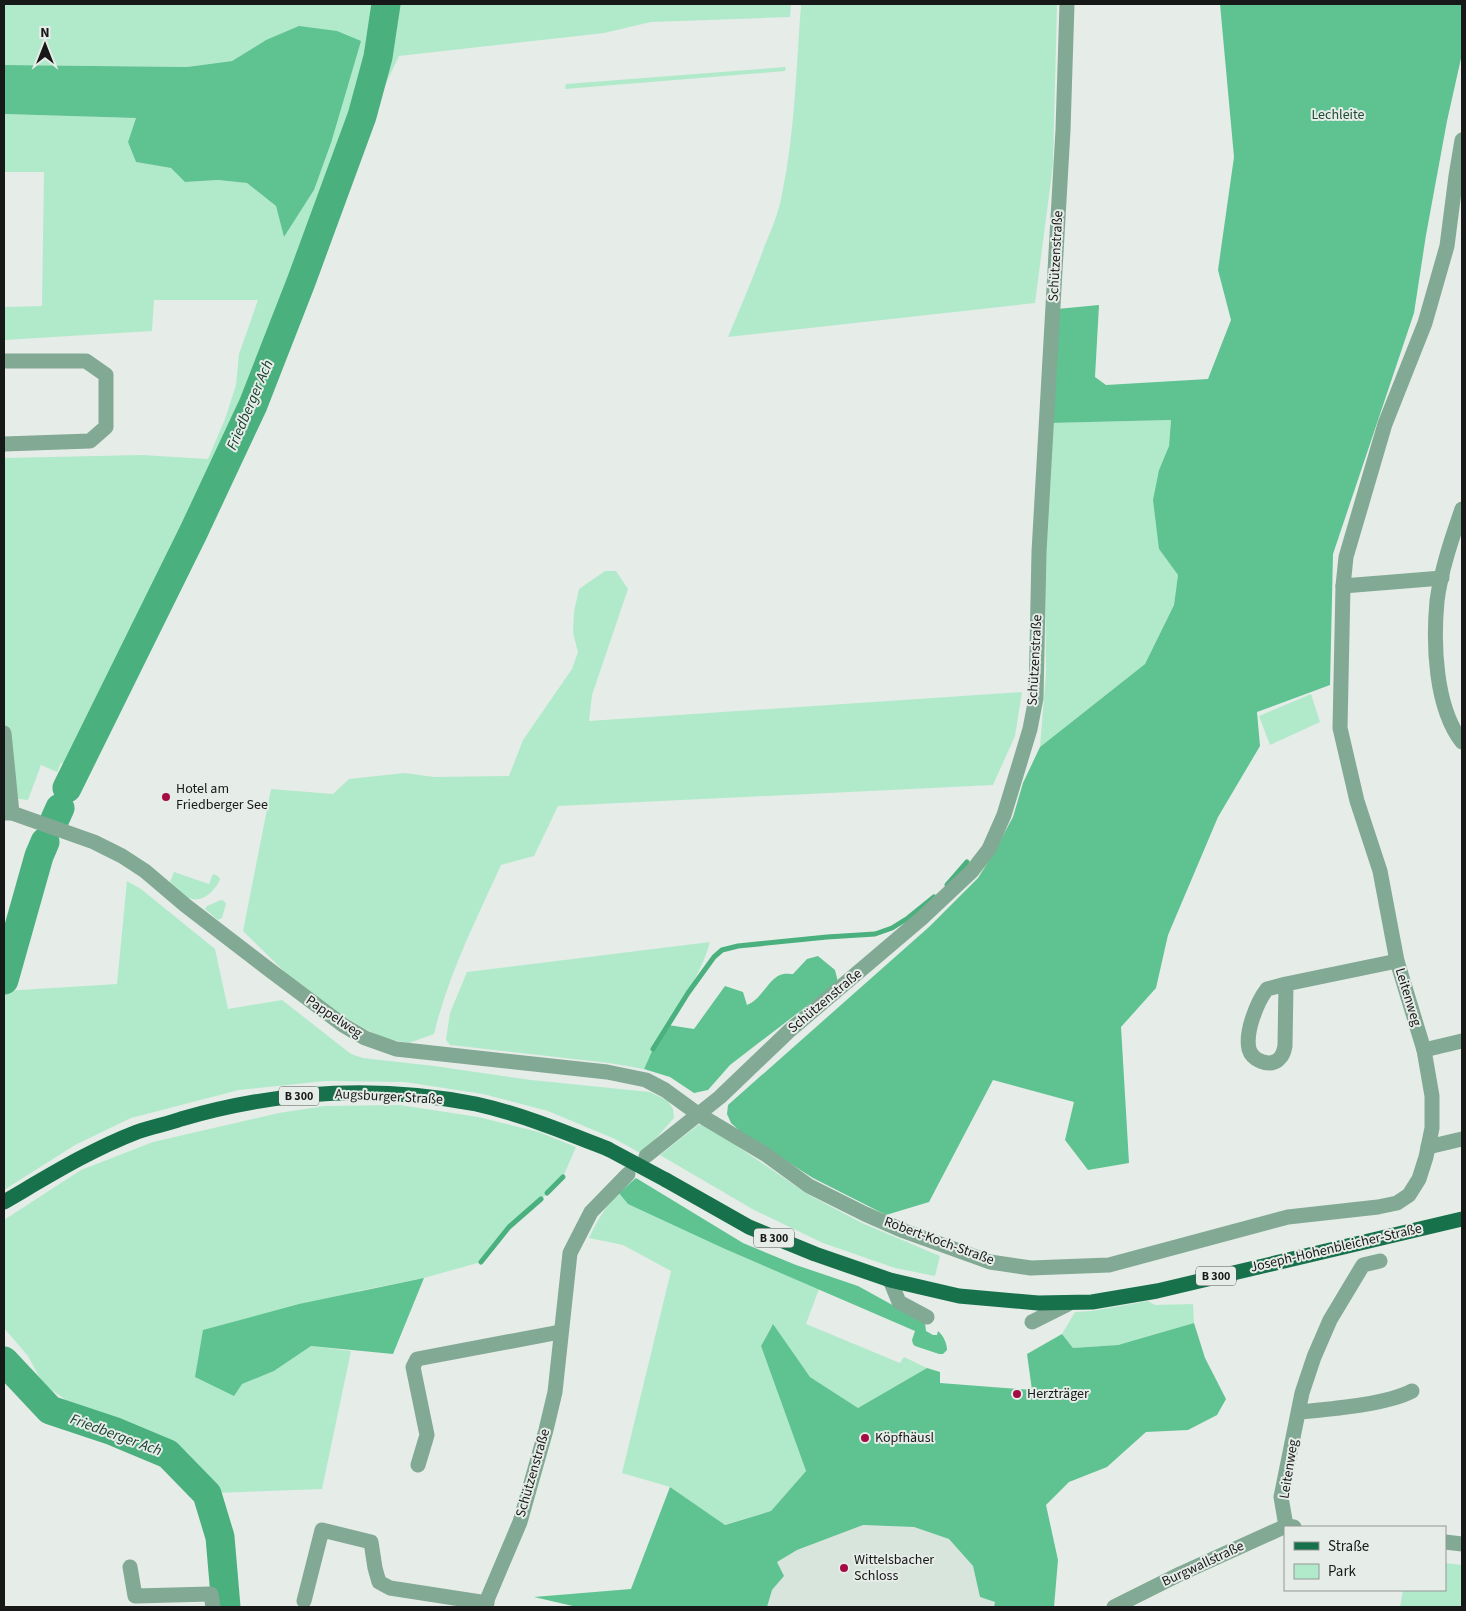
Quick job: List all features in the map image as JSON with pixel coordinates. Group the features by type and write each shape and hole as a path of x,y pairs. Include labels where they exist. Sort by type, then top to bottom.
{"main road":[{"name":"Augsburger Straße","path":"4,1202 79,1158 138,1132 195,1115 251,1102 326,1093 377,1093 427,1096 478,1105 540,1123 608,1150 666,1180"},
{"name":"Joseph-Hohenbleicher-Straße","path":"666,1180 748,1227 815,1254 890,1280 959,1296 1038,1304 1092,1302 1157,1290 1462,1218"}],"street":[{"name":"Schützenstraße","path":"646,1156 720,1097 789,1031 922,918 972,871 989,849 1004,815 1030,729 1036,698 1039,552 1064,130 1066,4"},
{"name":"Leitenweg","path":"1408,1195 1419,1179 1428,1146 1432,1128 1432,1096 1424,1050 1397,961 1380,871 1356,797 1340,728 1343,586 1346,556 1385,424 1425,322 1447,246 1462,140"},
{"path":"4,361 86,360 106,375 106,427 90,441 4,444"},
{"path":"1462,509 1446,560 1437,601 1436,637 1438,679 1446,714 1462,742"},
{"path":"1343,586 1442,578"},
{"name":"Pappelweg","path":"4,733 8,813 94,842 119,862 185,905 267,976 365,1038 396,1049 597,1071 646,1080 665,1090 698,1114"},
{"path":"1286,984 1285,1046 1282,1055 1274,1062 1265,1062 1252,1055 1249,1048 1249,1040 1257,1007 1268,989 1286,984 1397,961"},
{"path":"1424,1050 1462,1041"},
{"name":"Robert-Koch-Straße","path":"698,1114 765,1154 809,1186 865,1214 904,1232 990,1262 1031,1268 1109,1265 1288,1217 1378,1207 1397,1203 1408,1195"},
{"path":"1428,1146 1462,1140"},
{"name":"Schützenstraße","path":"486,1605 520,1522 540,1454 555,1392 570,1253 590,1212 628,1174"},
{"name":"Leitenweg","path":"1290,1526 1282,1497 1302,1393 1314,1357 1330,1320 1362,1265 1380,1261"},
{"path":"890,1280 900,1302 927,1317"},
{"path":"1032,1322 1068,1304"},
{"path":"418,1465 427,1435 413,1367 417,1359 560,1332"},
{"path":"1299,1412 1400,1398 1412,1391"},
{"path":"304,1601 322,1530 371,1542 379,1582 390,1588 486,1605"},
{"name":"Burgwallstraße","path":"1114,1607 1180,1574 1284,1530"},
{"path":"1446,1542 1462,1544"},
{"path":"130,1567 135,1596 211,1594 212,1607"}],"shaded area":[{"path":"863,1525 914,1527 949,1539 973,1566 980,1597 996,1602 994,1607 767,1607 772,1590 784,1576 776,1562 797,1550"}],"green space":[{"path":"4,4 791,4 790,17 651,22 604,33 399,56 360,138 358,168 340,191 331,208 311,269 300,289 269,375 269,389 252,430 200,531 140,660 125,680 82,765 61,763 57,772 41,765 28,800 11,798 4,793 4,458 142,455 208,459 225,419 236,385 239,354 258,300 154,300 152,331 4,340 4,307 42,306 44,172 4,172 4,114 136,118 128,142 136,162 171,168 185,182 218,180 247,183 276,206 284,237 314,190 331,143 266,40 232,61 187,67 4,65"},
{"path":"1057,4 1053,165 1035,303 728,337 752,280 781,201 790,147 801,5"},
{"name":"Lechleite","path":"1220,4 1462,4 1462,54 1447,121 1414,313 1333,554 1330,685 1257,712 1260,746 1218,817 1168,935 1156,988 1121,1027 1129,1163 1088,1170 1065,1140 1074,1102 993,1080 929,1202 886,1215 813,1178 741,1132 731,1123 727,1114 728,1105 929,927 978,878 1013,817 1023,783 1040,747 1145,664 1174,605 1178,575 1159,549 1153,500 1159,470 1169,446 1171,420 1049,423 1057,309 1099,305 1095,377 1106,385 1208,379 1231,320 1218,270 1234,157"},
{"path":"299,26 337,31 361,41 331,143 314,190 284,237 276,206 247,183 218,180 185,182 171,168 136,162 128,142 136,118 4,114 4,65 187,67 232,61 266,40"},
{"path":"786,67 785,71 565,89 566,84"},
{"path":"1171,420 1169,446 1159,470 1159,549 1178,575 1174,605 1145,664 1040,747 1046,673 1045,553 1049,423"},
{"path":"605,571 616,571 628,589 592,695 589,721 1022,692 1015,736 993,785 558,806 534,856 501,865 455,969 434,1034 409,1043 387,1039 369,1031 345,1017 294,981 243,931 271,789 333,794 349,779 405,773 434,777 509,776 523,740 572,669 578,652 573,633 574,612 579,589"},
{"path":"1311,694 1320,722 1270,745 1259,716"},
{"path":"174,872 209,884 213,874 220,879 208,895 203,898 194,899 184,895 170,882"},
{"path":"127,881 141,889 215,949 228,1009 282,1000 351,1054 363,1058 531,1080 650,1092 668,1101 673,1109 674,1118 642,1154 615,1139 548,1111 483,1094 405,1082 325,1081 239,1090 131,1118 75,1145 4,1190 4,991 117,984"},
{"path":"221,900 226,904 222,918 218,920 205,909 207,906"},
{"path":"710,942 697,975 644,1069 609,1063 450,1045 446,1040 450,1013 467,972"},
{"path":"818,956 835,970 838,982 730,1065 708,1090 694,1093 670,1077 644,1069 653,1049 668,1025 694,1029 725,986 743,992 747,1005 756,999 780,975 793,974 807,959"},
{"path":"400,1105 478,1117 539,1132 576,1147 563,1177 554,1188 509,1227 481,1262 424,1278 358,1291 242,1384 274,1371 311,1346 351,1351 322,1489 215,1493 187,1452 73,1405 43,1384 28,1356 4,1328 4,1220 81,1170 153,1142 279,1113 324,1106"},
{"path":"698,1125 706,1125 809,1195 862,1223 940,1256 935,1276 895,1268 823,1243 754,1210 660,1155"},
{"path":"636,1178 743,1243 796,1265 858,1286 925,1323 926,1331 937,1335 938,1331 942,1335 947,1350 943,1354 939,1354 915,1346 912,1340 915,1331 725,1249 628,1204 619,1193"},
{"path":"619,1193 725,1249 819,1289 806,1324 900,1363 904,1357 927,1368 858,1408 810,1377 772,1325 761,1346 806,1471 771,1511 724,1525 670,1487 622,1473 671,1271 623,1245 589,1238 602,1214"},
{"path":"424,1278 393,1354 311,1346 274,1371 242,1384 234,1396 195,1377 203,1330 299,1304"},
{"path":"1148,1301 1155,1305 1193,1304 1194,1323 1118,1345 1073,1348 1062,1334 1075,1312 1092,1311"},
{"path":"1194,1323 1205,1358 1226,1399 1217,1415 1188,1430 1146,1432 1107,1467 1069,1482 1046,1505 1058,1560 1054,1607 994,1607 995,1602 980,1597 973,1566 949,1539 914,1527 863,1525 797,1550 777,1562 784,1576 772,1590 767,1607 577,1607 534,1597 631,1589 670,1487 725,1525 771,1511 806,1471 761,1346 773,1324 810,1377 858,1408 927,1368 940,1372 940,1383 1032,1390 1027,1354 1062,1334 1073,1348 1118,1345"},
{"path":"1446,1563 1462,1565 1462,1607 1400,1607 1403,1591 1446,1591"}],"waterway":[{"name":"Friedberger Ach","path":"67,788 193,533 253,405 301,282 362,116 378,57 386,4"},
{"name":"Friedberger Ach","path":"55,819 60,808"},
{"name":"Friedberger Ach","path":"4,980 39,856 45,842"},
{"path":"947,885 967,862"},
{"path":"653,1049 688,993 714,957 722,950 738,946 875,934 892,928 908,918 934,897"},
{"path":"547,1193 563,1177"},
{"path":"481,1262 509,1227 541,1199"},
{"name":"Friedberger Ach","path":"4,1361 50,1410 113,1431 168,1454 207,1494 220,1537 226,1607"}],"place":[{"name":"Hotel am Friedberger See","path":"166,797"},
{"name":"Herzträger","path":"1017,1394"},
{"name":"Köpfhäusl","path":"865,1438"},
{"name":"Wittelsbacher Schloss","path":"844,1568"}]}
